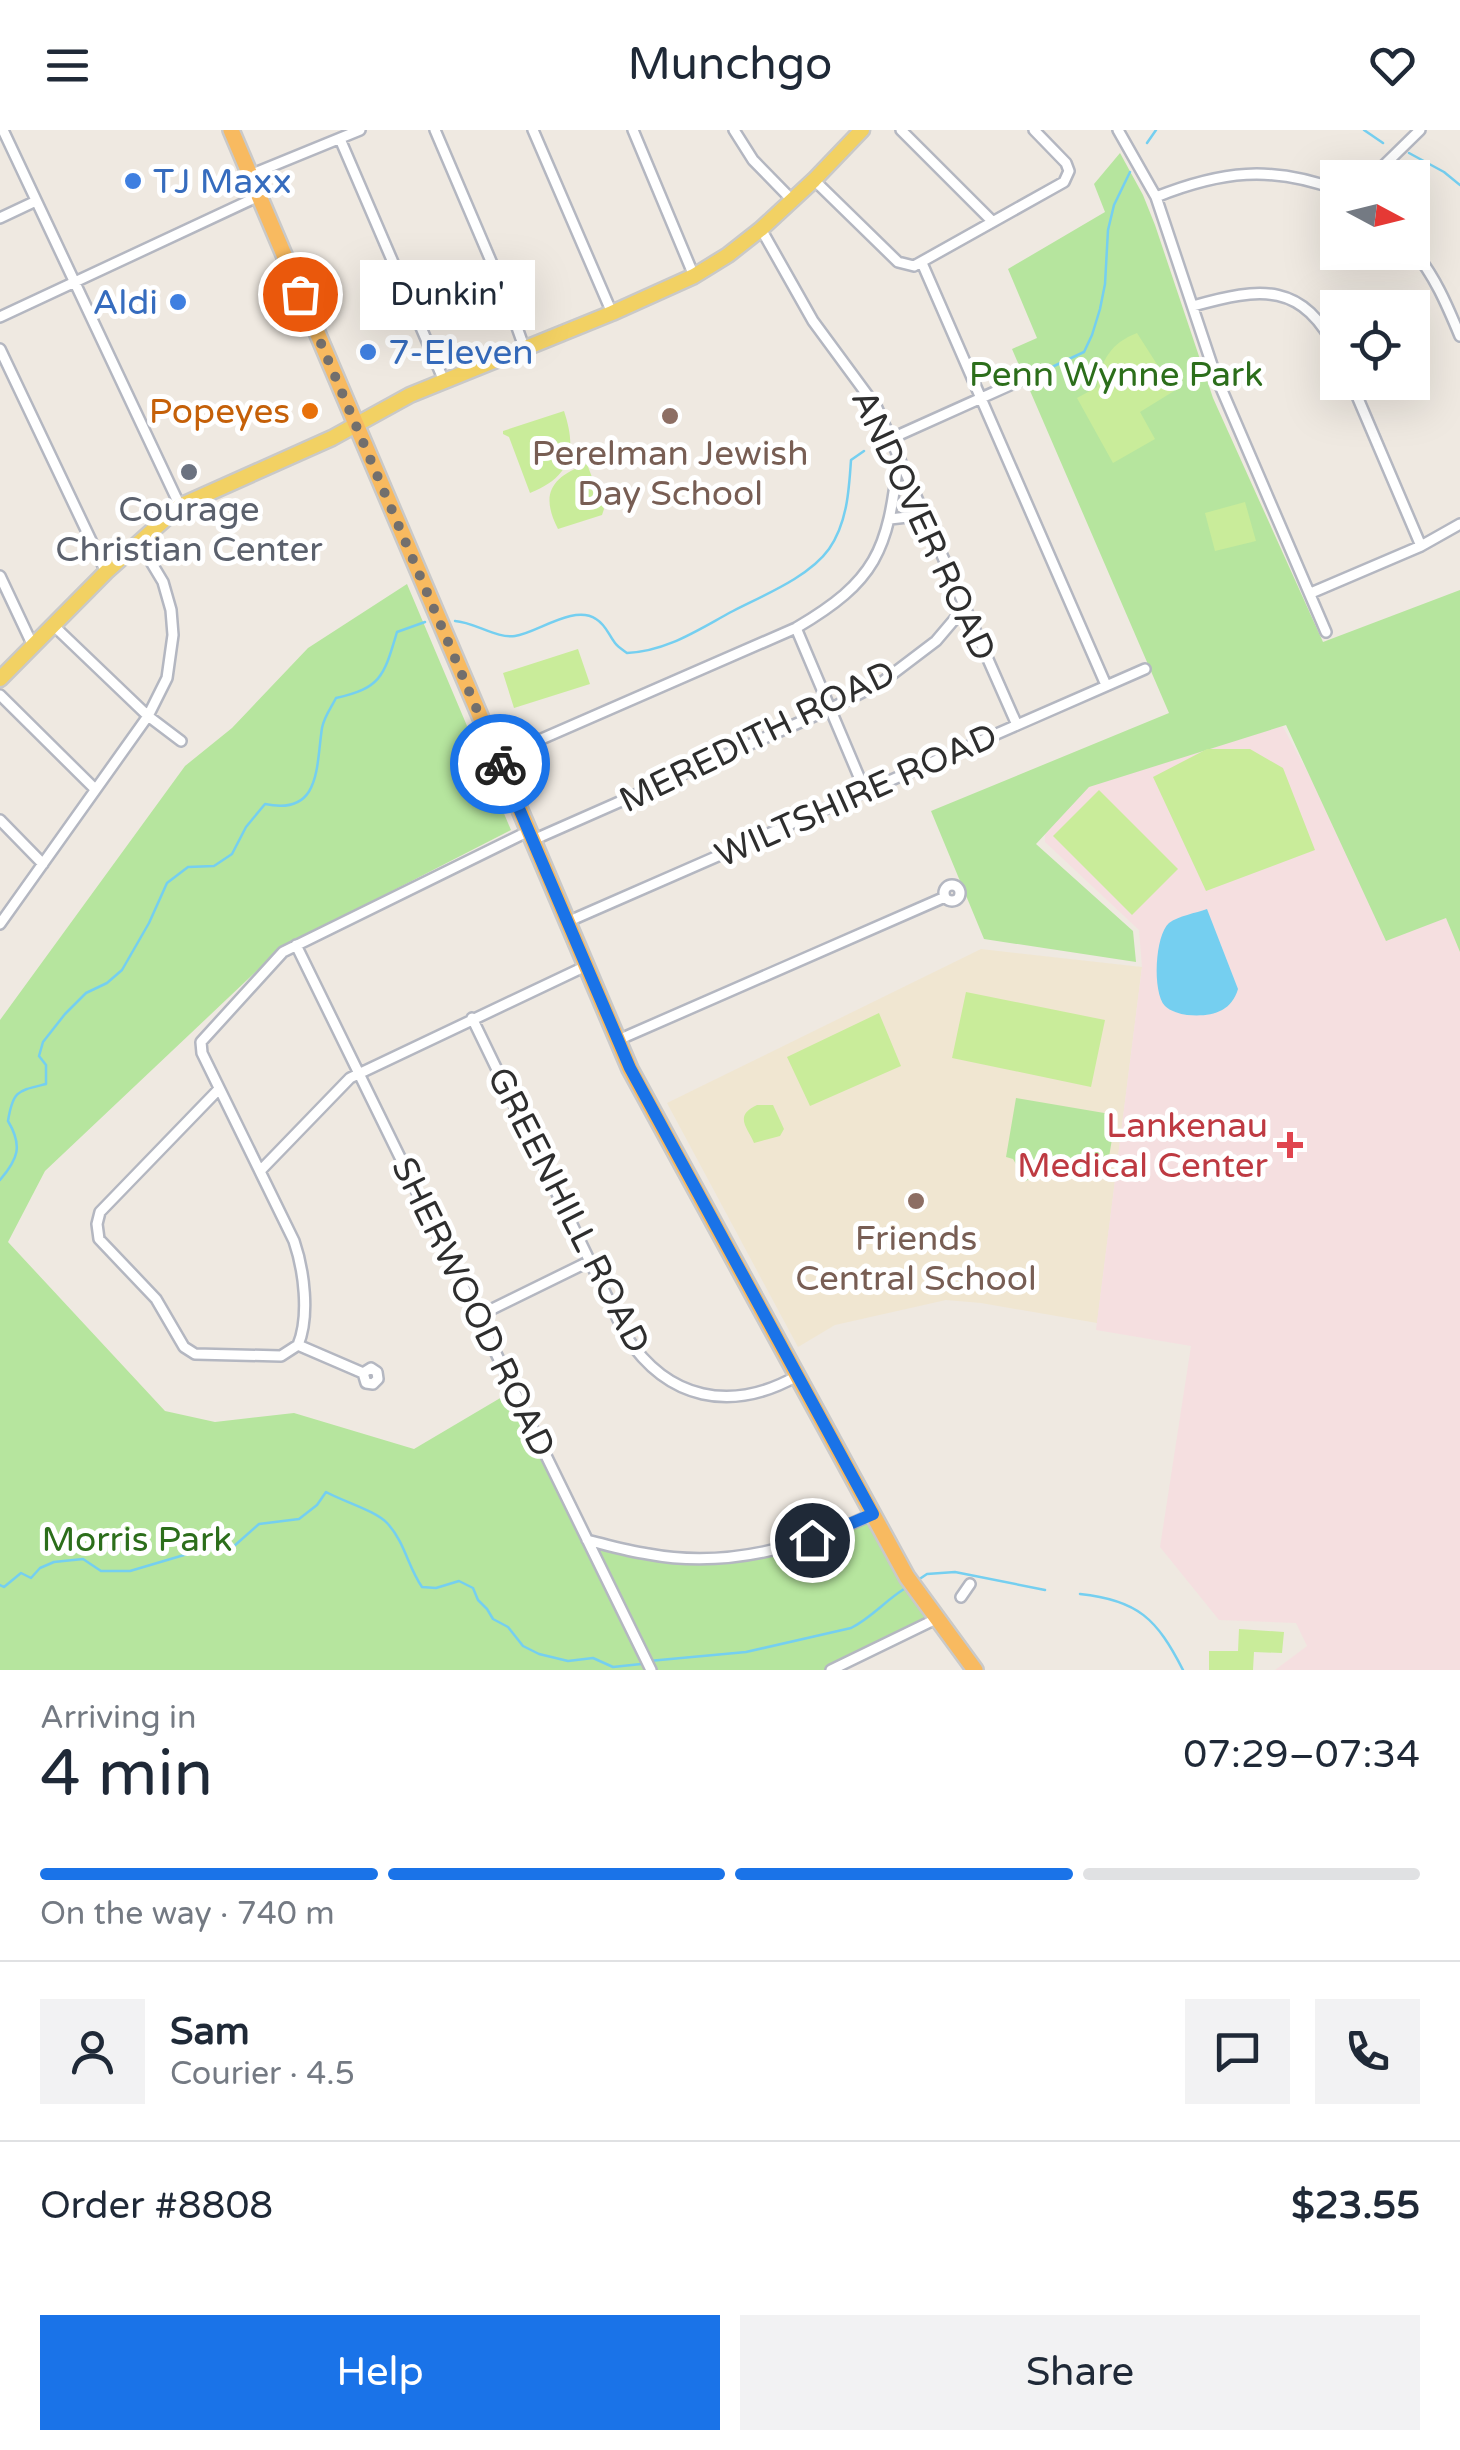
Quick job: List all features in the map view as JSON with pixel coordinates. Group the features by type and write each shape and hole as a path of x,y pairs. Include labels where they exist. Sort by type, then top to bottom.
{"highway":[{"path":"231,130 642,1091 912,1584 974,1670"}],"main road":[{"path":"0,678 106,572 180,506 356,425 410,395 694,276 761,229 862,130"}],"street":[{"path":"3,130 180,506"},
{"path":"250,175 360,130"},
{"path":"435,130 524,347"},
{"path":"532,130 612,312"},
{"path":"633,130 694,276"},
{"path":"734,130 753,160 792,200"},
{"path":"901,130 992,222"},
{"path":"814,180 898,262 909,266 922,263 1064,182 1069,171 1063,160 1034,130"},
{"path":"1118,130 1156,197 1215,374 1326,632"},
{"path":"1389,160 1420,130"},
{"path":"340,138 444,381"},
{"path":"1156,197 1221,175 1274,174 1320,183"},
{"path":"0,317 259,196"},
{"path":"0,218 36,201"},
{"name":"ANDOVER ROAD","path":"761,229 813,321 868,393 1016,725"},
{"path":"922,263 1106,686"},
{"path":"1426,270 1460,336"},
{"path":"1193,306 1256,293 1289,298 1320,323"},
{"path":"0,349 106,572"},
{"path":"890,439 1019,380"},
{"path":"1359,400 1421,546"},
{"path":"498,758 796,628 830,608 853,588 876,558 890,518 899,458"},
{"path":"890,518 925,515"},
{"path":"1311,593 1421,546 1460,524"},
{"path":"0,924 148,716 168,678 173,636 171,610 163,582 139,542"},
{"path":"0,576 3,591 33,646"},
{"name":"MEREDITH ROAD","path":"219,1089 200,1042 283,952 531,836 830,709 906,665 936,641 964,608"},
{"path":"54,626 148,716 181,742"},
{"path":"796,628 865,791"},
{"name":"WILTSHIRE ROAD","path":"567,922 1146,668"},
{"path":"0,696 94,790"},
{"path":"0,820 43,864"},
{"path":"618,1040 945,897"},
{"name":"SHERWOOD ROAD","path":"296,945 648,1663"},
{"path":"260,1171 350,1078 586,966"},
{"name":"GREENHILL ROAD","path":"472,1018 626,1336 640,1357 672,1383 709,1396 763,1392 798,1376"},
{"path":"219,1089 260,1171 301,1262 303,1333 298,1344 281,1356 194,1354 184,1347 156,1299 99,1239 100,1212 219,1089"},
{"path":"478,1316 590,1262"},
{"path":"298,1344 363,1374"},
{"path":"587,1540 649,1554 726,1558 761,1554 812,1540 873,1514"},
{"path":"961,1597 970,1584"},
{"path":"831,1670 936,1619"}],"shaded area":[{"name":"Lankenau Medical Center","path":"1271,705 1393,928 1455,909 1460,920 1460,1670 1275,1670 1307,1646 1296,1623 1219,1620 1160,1547 1191,1346 1096,1330 1142,967 1139,930 1045,842 1044,788"},
{"name":"Friends Central School","path":"981,949 1142,967 1097,1323 946,1300 835,1325 798,1347 667,1103"}],"green space":[{"name":"Penn Wynne Park","path":"1120,153 1155,225 1213,398 1323,642 1460,590 1460,952 1446,918 1386,941 1286,725 1089,787 1036,844 1133,931 1136,962 984,939 931,811 1169,713 1012,349 1037,338 1008,269 1105,212 1094,184"},
{"name":"Penn Wynne Park","path":"1137,333 1174,391 1140,412 1155,439 1113,463 1077,398 1097,387 1109,354"},
{"path":"564,411 570,438 568,461 555,479 530,493 509,437 503,431"},
{"path":"587,464 604,509 602,515 558,529 550,506 552,488 565,475"},
{"path":"1245,502 1256,541 1215,551 1205,513"},
{"name":"Morris Park","path":"407,584 511,830 281,948 45,1171 8,1242 165,1411 215,1422 294,1413 414,1449 514,1390 586,1540 641,1555 761,1556 813,1544 870,1519 937,1626 840,1670 0,1670 0,1020 185,766 232,728 308,648"},
{"path":"578,649 590,684 514,708 503,673"},
{"path":"1207,749 1250,749 1283,768 1315,850 1206,891 1153,777"},
{"path":"1099,790 1178,869 1132,915 1053,836"},
{"path":"966,992 1105,1020 1091,1087 952,1058"},
{"path":"879,1013 901,1066 810,1106 787,1057"},
{"path":"1016,1098 1116,1115 1106,1175 1053,1166 1026,1181 1013,1159 1006,1157"},
{"path":"757,1105 773,1105 784,1129 780,1136 754,1143 744,1118"},
{"path":"1239,1629 1284,1632 1282,1653 1254,1652 1253,1670 1209,1670 1209,1651 1238,1651"}],"water":[{"path":"1207,909 1238,989 1230,1003 1218,1012 1181,1014 1167,1008 1161,999 1158,951 1169,923"}],"waterway":[{"path":"1147,143 1156,130"},
{"path":"1364,130 1383,143"},
{"path":"1409,153 1460,185"},
{"path":"1024,380 1084,352 1100,309 1114,205 1130,172"},
{"path":"455,621 515,636 567,617 587,615 602,624 627,653 670,644 785,584 820,559 835,539 843,518 851,460 864,451"},
{"path":"0,1180 16,1152 16,1138 8,1121 12,1103 23,1091 46,1084 46,1065 39,1056 43,1042 86,993 122,970 167,883 188,867 214,866 232,854 246,827 265,804 283,806 306,796 316,772 323,724 336,698 372,684 384,669 397,632 425,622"},
{"path":"0,1585 4,1587 21,1573 31,1578 40,1568 54,1562 83,1559 101,1571 130,1571 201,1550 233,1547 259,1524 299,1519 326,1492 383,1519 399,1539 422,1587 436,1588 459,1581 473,1588 493,1619 508,1627 523,1646 568,1661 593,1658 613,1667 641,1664"},
{"path":"915,1582 927,1574 955,1572 1045,1590"},
{"path":"649,1661 746,1652 851,1628 904,1589"},
{"path":"1080,1594 1117,1601 1144,1615 1164,1637 1183,1670"}],"way so far":[{"path":"300,294 500,764"}],"place":[{"name":"TJ Maxx","path":"133,181"},
{"name":"Dunkin'","path":"300,294"},
{"name":"Aldi","path":"178,302"},
{"name":"7-Eleven","path":"368,352"},
{"name":"Popeyes","path":"310,411"},
{"name":"Perelman Jewish Day School","path":"670,416"},
{"name":"Courage Christian Center","path":"189,472"},
{"name":"Lankenau Medical Center","path":"1290,1145"},
{"name":"Friends Central School","path":"916,1201"}],"route":[{"path":"500,764 630,1068 873,1514 812,1540"}]}
